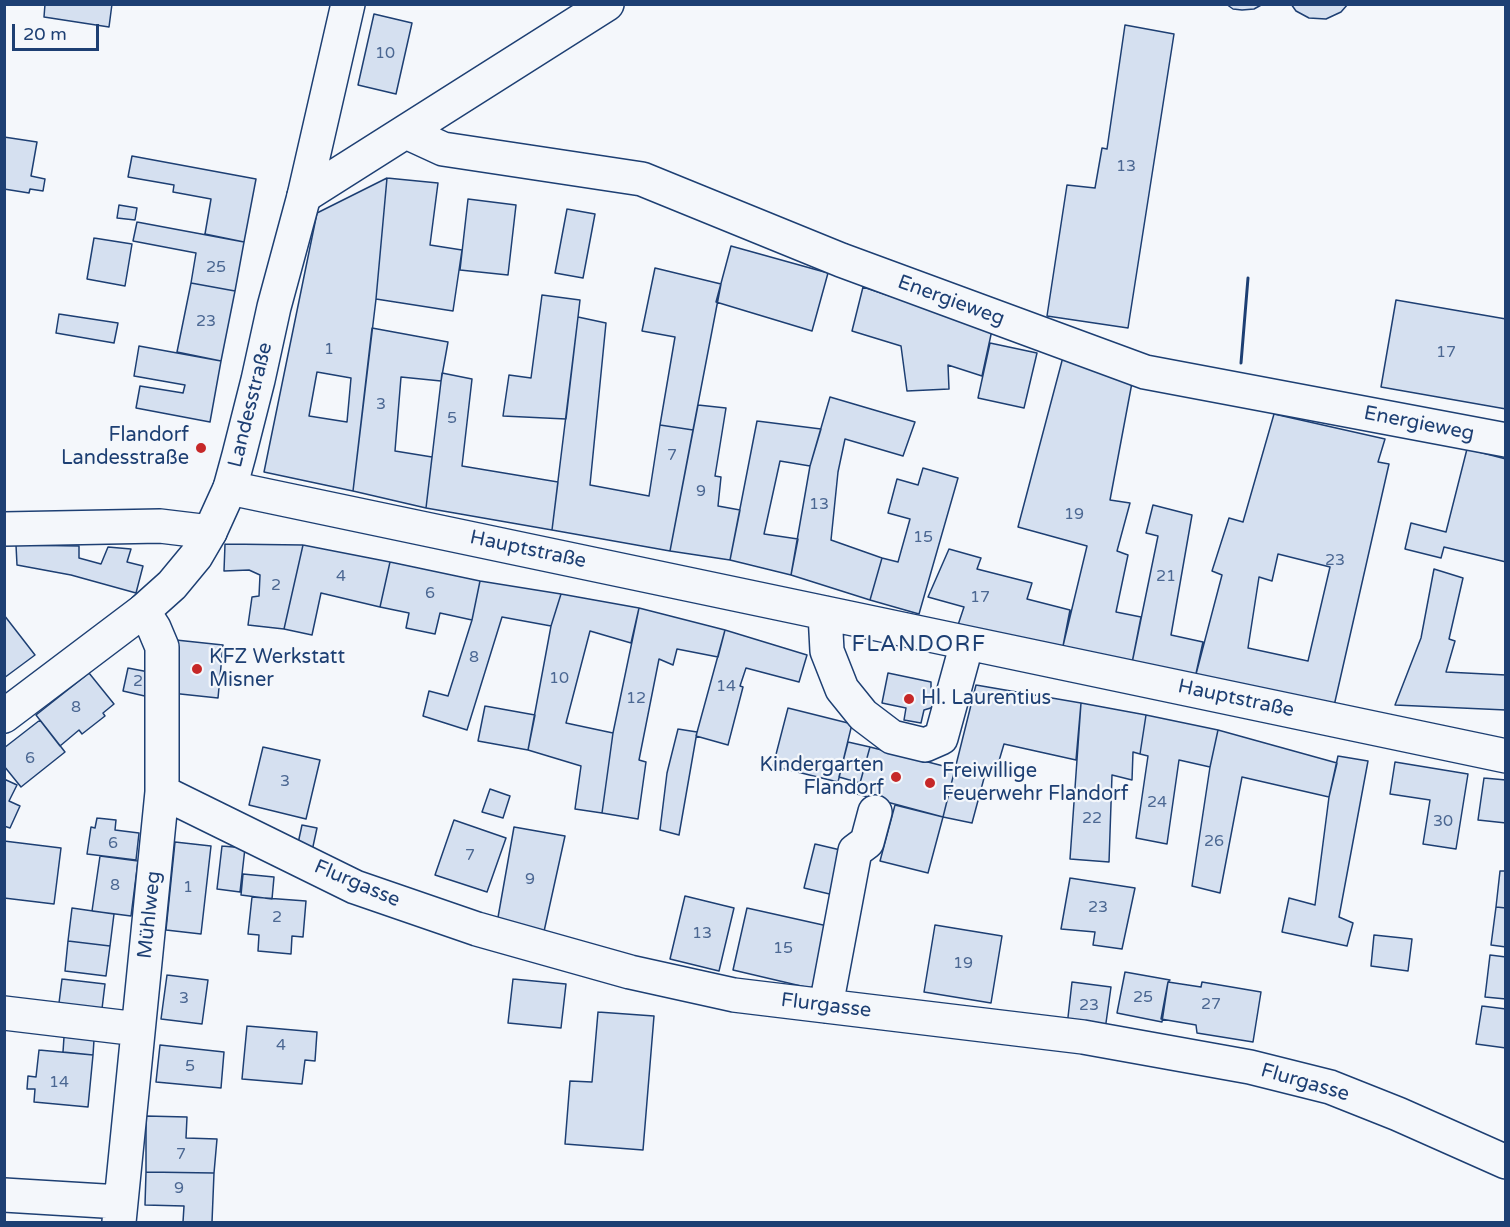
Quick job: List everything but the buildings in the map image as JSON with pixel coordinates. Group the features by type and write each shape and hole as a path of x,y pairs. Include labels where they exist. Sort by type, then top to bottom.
{"street":[{"name":"Landesstraße","path":"4,716 143,611 172,585 196,556 210,532 230,488 274,307 304,196 348,4"},
{"path":"304,196 607,4"},
{"name":"Energieweg","path":"406,132 443,149 642,179 840,260 1145,372 1506,440"},
{"name":"Hauptstraße","path":"230,488 1506,756"},
{"path":"4,529 160,526 210,532"},
{"name":"Mühlweg","path":"120,1212 162,792 162,647 143,611"},
{"path":"825,613 827,651 842,689 863,715 892,737 925,745 941,738 967,643"},
{"name":"Flurgasse","path":"162,792 355,887 477,929 630,972 734,995 1083,1037 1250,1067 1330,1087 1398,1114 1506,1162"},
{"path":"826,1006 855,851 867,842 875,812"},
{"path":"4,1013 138,1029"},
{"path":"4,1195 120,1212"}],"wall":[{"path":"1241,363 1248,278"}],"place":[{"name":"Flandorf Landesstraße","path":"201,448"},
{"name":"KFZ Werkstatt Misner","path":"197,669"},
{"name":"Hl. Laurentius","path":"909,699"},
{"name":"Kindergarten Flandorf","path":"896,777"},
{"name":"Freiwillige Feuerwehr Flandorf","path":"930,783"}],"district":[{"name":"FLANDORF","path":"919,645"}]}
